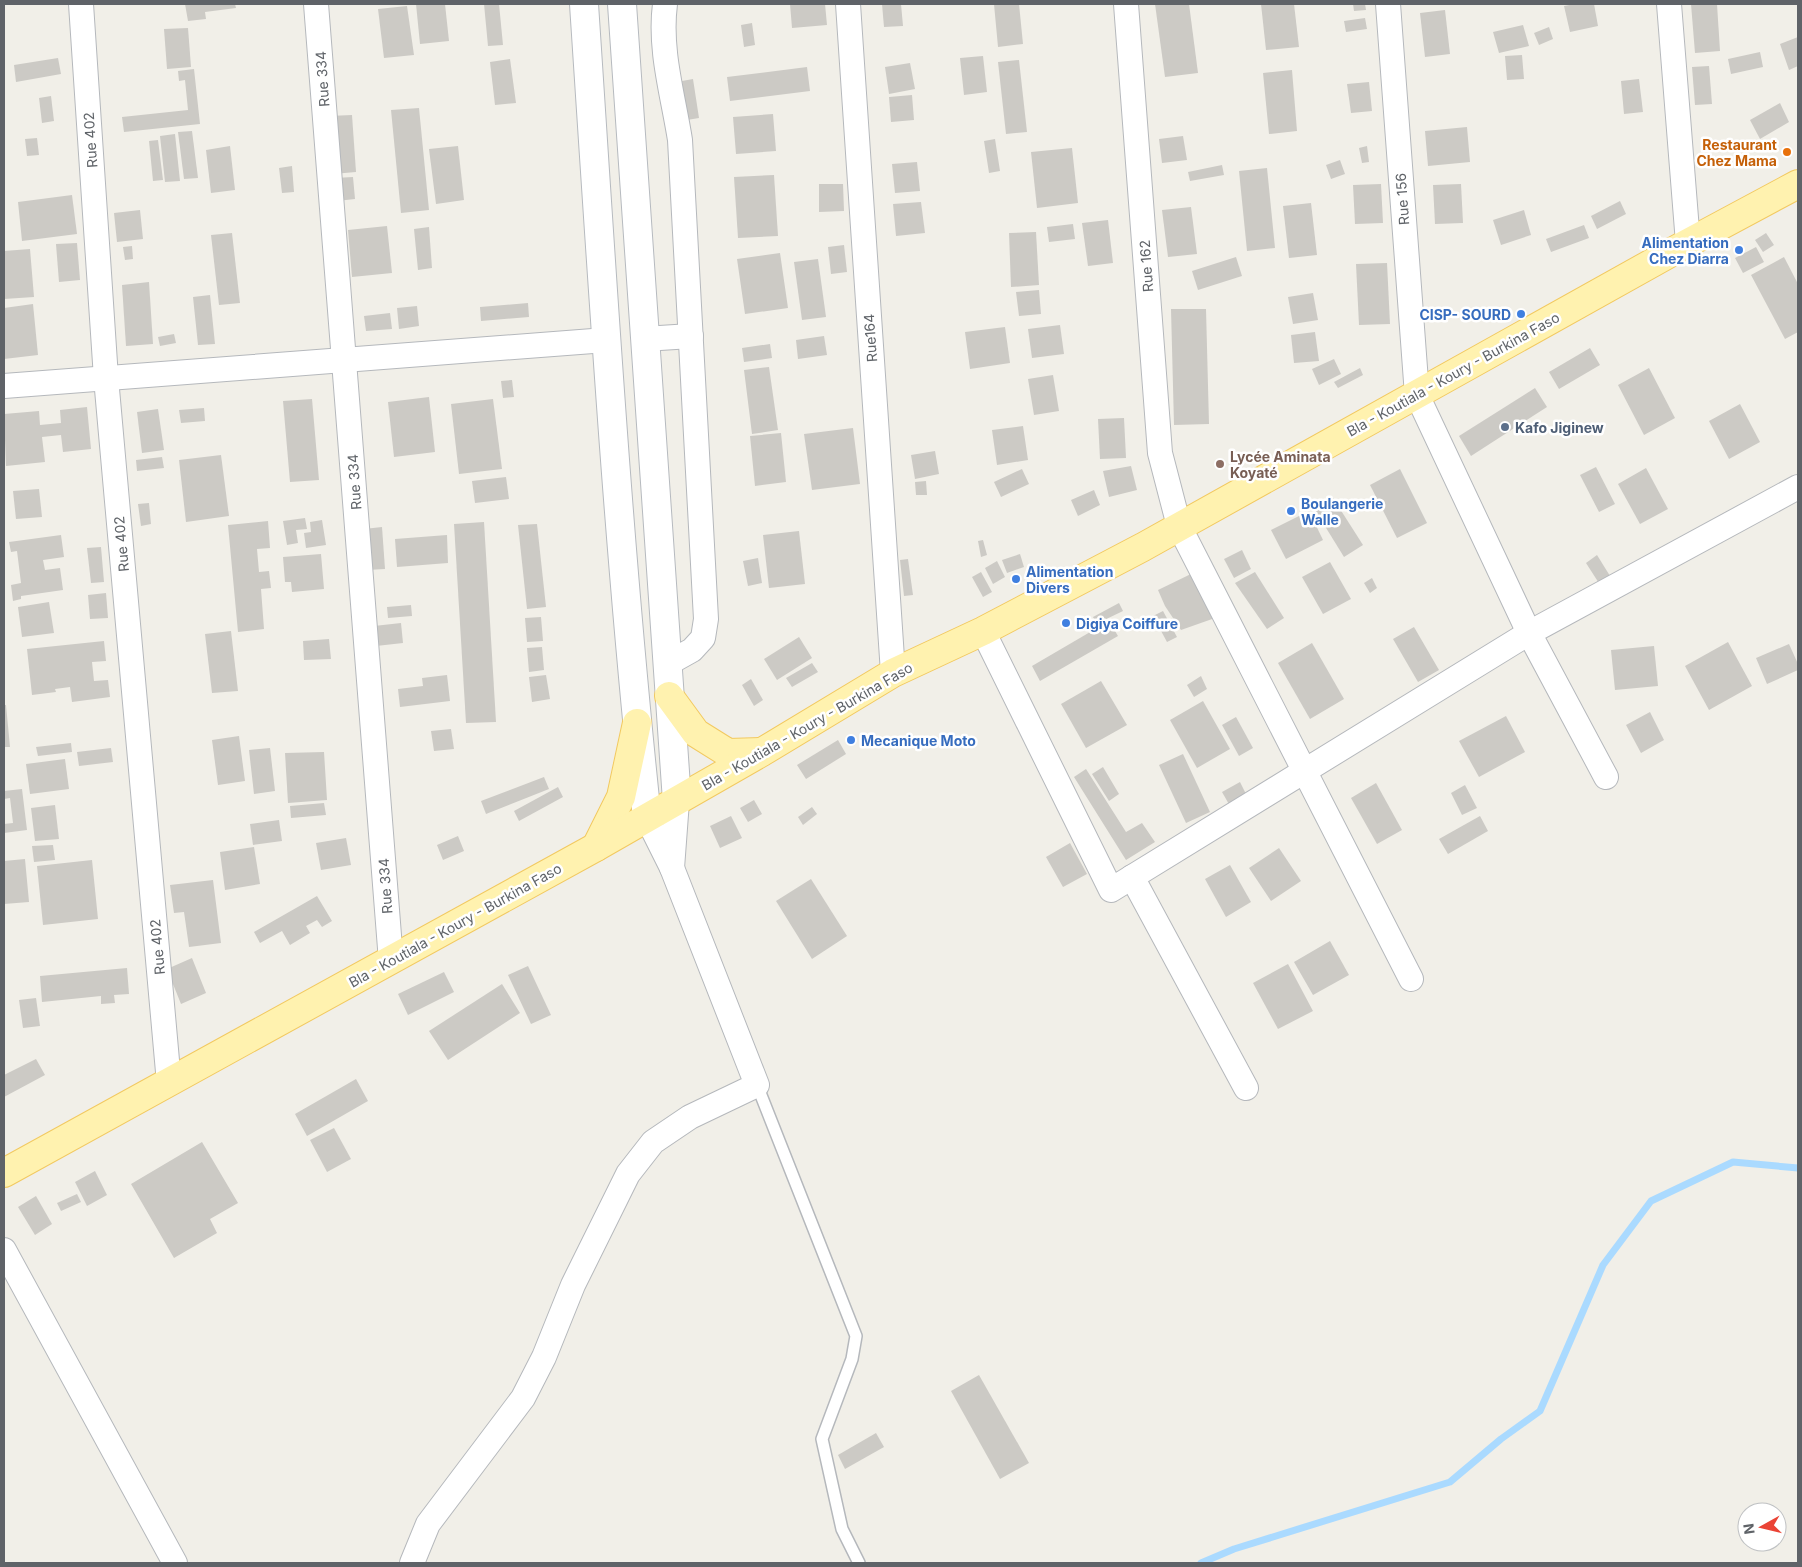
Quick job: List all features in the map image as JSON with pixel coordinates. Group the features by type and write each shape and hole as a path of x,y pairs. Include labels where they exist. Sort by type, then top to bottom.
{"main road":[{"path":"584,4 606,340 637,723 647,818"},
{"path":"622,4 677,801"},
{"name":"Bla - Koutiala - Koury - Burkina Faso","path":"4,1173 596,848 762,752 893,673 983,631 1143,547 1688,243 1798,184"},
{"path":"669,696 696,733 728,753 762,752"},
{"path":"596,848 621,797 637,723"}],"street":[{"name":"Rue 402","path":"81,4 106,378 169,1083"},
{"name":"Rue 334","path":"316,4 391,961"},
{"path":"665,4 664,38 667,73 675,105 680,140 706,619 703,638 692,650 667,664"},
{"name":"Rue164","path":"848,4 893,673"},
{"name":"Rue 162","path":"1126,4 1160,453 1179,526 1412,979"},
{"name":"Rue 156","path":"1388,4 1417,395"},
{"path":"1670,4 1688,243"},
{"path":"644,338 691,336"},
{"path":"4,386 606,340"},
{"path":"1417,395 1529,632 1606,777"},
{"path":"983,631 1111,890 1529,632 1798,487"},
{"path":"672,868 677,801"},
{"path":"412,1563 428,1524 524,1398 544,1357 573,1285 628,1174 653,1142 690,1117 758,1085 672,868 647,818"},
{"path":"1132,877 1246,1088"},
{"path":"4,1250 175,1563"}],"lane":[{"path":"758,1085 856,1336 852,1359 822,1439 842,1528 859,1563"}],"building":[{"path":"185,4 235,4 236,8 205,12 206,19 188,21"},
{"path":"416,4 445,4 449,41 420,44"},
{"path":"484,4 499,4 503,45 488,46"},
{"path":"790,4 825,4 827,25 792,28"},
{"path":"882,4 901,4 903,26 884,27"},
{"path":"994,4 1019,4 1023,44 998,47"},
{"path":"1155,4 1189,4 1198,73 1165,77"},
{"path":"1261,4 1294,4 1299,47 1266,50"},
{"path":"1353,4 1365,4 1366,10 1354,11"},
{"path":"1594,4 1598,26 1570,32 1564,6"},
{"path":"1691,4 1717,4 1720,51 1695,53"},
{"path":"407,6 414,55 384,58 378,9"},
{"path":"1445,10 1450,54 1425,57 1420,13"},
{"path":"1365,18 1367,29 1346,32 1344,21"},
{"path":"752,23 755,45 744,47 741,25"},
{"path":"1523,25 1529,46 1499,53 1493,32"},
{"path":"1549,27 1553,39 1539,45 1534,33"},
{"path":"188,28 191,67 167,69 164,29"},
{"path":"1798,37 1798,66 1789,70 1780,44"},
{"path":"1760,52 1763,67 1731,74 1728,59"},
{"path":"1522,55 1524,79 1507,80 1505,56"},
{"path":"983,56 987,92 964,95 960,58"},
{"path":"58,58 61,74 16,82 14,65"},
{"path":"510,59 516,103 495,105 490,62"},
{"path":"1019,60 1027,132 1006,134 998,62"},
{"path":"910,63 915,89 889,94 885,67"},
{"path":"1709,66 1712,104 1695,105 1692,67"},
{"path":"807,67 810,91 730,101 727,77"},
{"path":"194,69 200,124 124,132 122,117 188,110 185,80 179,81 178,71"},
{"path":"1292,70 1297,131 1269,134 1263,73"},
{"path":"693,79 699,118 687,120 682,81"},
{"path":"1639,79 1643,112 1624,114 1621,81"},
{"path":"1369,82 1372,111 1351,113 1347,84"},
{"path":"912,95 914,120 891,122 889,97"},
{"path":"51,96 54,121 42,123 39,98"},
{"path":"1780,103 1789,122 1760,139 1750,120"},
{"path":"419,108 429,210 401,213 391,110"},
{"path":"773,114 776,151 736,154 733,117"},
{"path":"352,115 356,172 333,174 329,116"},
{"path":"1467,127 1470,162 1428,166 1425,131"},
{"path":"192,131 198,178 184,179 178,132"},
{"path":"175,134 180,181 165,182 160,136"},
{"path":"1183,136 1187,160 1162,163 1159,139"},
{"path":"37,138 39,155 27,156 25,139"},
{"path":"995,139 1000,171 989,173 984,141"},
{"path":"158,140 163,180 153,181 149,141"},
{"path":"230,146 235,190 211,193 206,150"},
{"path":"458,146 464,200 436,204 429,149"},
{"path":"1367,146 1369,162 1362,163 1359,148"},
{"path":"1072,148 1078,203 1037,208 1031,152"},
{"path":"1340,160 1345,174 1331,179 1326,165"},
{"path":"917,162 920,191 895,193 892,164"},
{"path":"1222,165 1224,175 1190,181 1188,172"},
{"path":"292,166 294,192 282,193 279,168"},
{"path":"1267,168 1275,248 1247,251 1239,171"},
{"path":"774,175 778,236 738,238 734,177"},
{"path":"353,177 355,199 337,201 335,178"},
{"path":"819,184 843,184 844,211 819,212"},
{"path":"1381,184 1383,223 1355,224 1353,185"},
{"path":"1461,184 1463,223 1435,224 1433,185"},
{"path":"72,195 77,234 22,241 18,202"},
{"path":"1620,201 1626,214 1597,229 1591,216"},
{"path":"921,202 925,233 896,236 893,204"},
{"path":"1311,203 1317,255 1289,258 1283,206"},
{"path":"1191,207 1197,254 1168,257 1162,210"},
{"path":"140,210 143,239 117,242 114,213"},
{"path":"1524,210 1531,235 1501,245 1493,220"},
{"path":"1108,220 1113,263 1088,266 1082,223"},
{"path":"1073,224 1075,239 1049,242 1047,227"},
{"path":"1584,225 1589,238 1551,252 1546,239"},
{"path":"387,226 392,273 352,277 348,230"},
{"path":"429,227 432,268 418,270 414,229"},
{"path":"1036,232 1039,285 1011,287 1009,233"},
{"path":"232,233 240,303 219,305 211,235"},
{"path":"1766,233 1774,245 1763,252 1755,240"},
{"path":"77,243 80,280 59,282 56,244"},
{"path":"844,245 847,272 831,274 828,247"},
{"path":"132,246 133,259 125,260 123,247"},
{"path":"1756,247 1764,262 1743,273 1735,258"},
{"path":"30,249 34,297 4,299 4,251"},
{"path":"780,253 788,308 745,314 737,259"},
{"path":"1236,257 1242,276 1198,290 1192,271"},
{"path":"1784,257 1798,284 1798,332 1785,339 1751,275"},
{"path":"818,259 826,317 802,320 794,262"},
{"path":"1387,263 1390,324 1359,325 1356,264"},
{"path":"149,282 153,344 126,346 122,285"},
{"path":"1039,290 1041,314 1019,316 1016,292"},
{"path":"1313,293 1318,320 1293,324 1288,297"},
{"path":"210,295 215,344 198,345 193,297"},
{"path":"528,303 529,317 481,321 480,307"},
{"path":"33,304 38,355 4,359 4,308"},
{"path":"417,306 419,326 399,329 397,308"},
{"path":"1171,309 1206,309 1209,424 1174,425"},
{"path":"390,313 392,329 366,331 364,316"},
{"path":"1060,325 1064,354 1032,358 1028,329"},
{"path":"1005,327 1010,363 970,369 965,332"},
{"path":"1315,332 1319,361 1294,363 1291,335"},
{"path":"174,334 176,343 160,346 158,337"},
{"path":"824,336 827,355 798,359 796,340"},
{"path":"770,344 772,358 744,362 742,348"},
{"path":"1590,348 1600,365 1559,389 1549,372"},
{"path":"1334,359 1341,374 1319,385 1312,369"},
{"path":"769,367 778,430 752,434 744,370"},
{"path":"1360,368 1363,375 1338,388 1334,382"},
{"path":"1649,368 1675,418 1644,435 1618,385"},
{"path":"1053,375 1059,411 1034,415 1028,379"},
{"path":"512,380 514,397 503,398 501,381"},
{"path":"1535,388 1547,407 1471,456 1459,436"},
{"path":"429,397 435,452 394,457 388,402"},
{"path":"312,399 319,480 290,482 283,401"},
{"path":"493,399 502,469 459,474 451,404"},
{"path":"1740,404 1760,442 1729,459 1709,421"},
{"path":"87,407 91,449 63,452 61,435 42,437 45,462 6,466 4,414 39,411 40,425 61,423 60,410"},
{"path":"204,408 205,421 181,423 179,410"},
{"path":"158,409 164,450 142,453 137,412"},
{"path":"1124,418 1126,458 1100,459 1098,419"},
{"path":"1023,426 1028,460 997,465 992,430"},
{"path":"853,428 860,484 812,490 804,434"},
{"path":"781,433 786,482 755,486 750,436"},
{"path":"935,451 939,474 915,479 911,455"},
{"path":"221,455 229,516 186,522 179,460"},
{"path":"162,457 164,468 137,471 136,460"},
{"path":"1131,466 1137,490 1109,497 1103,471"},
{"path":"1596,467 1615,504 1599,512 1580,475"},
{"path":"1646,468 1668,509 1640,524 1618,484"},
{"path":"1022,469 1029,484 1001,497 994,482"},
{"path":"1400,469 1427,523 1397,538 1370,485"},
{"path":"506,477 509,499 475,503 472,481"},
{"path":"926,481 927,495 916,495 915,482"},
{"path":"39,489 42,517 16,519 13,491"},
{"path":"1094,490 1100,505 1078,516 1071,500"},
{"path":"1333,498 1363,545 1344,557 1315,510"},
{"path":"149,503 151,524 141,526 138,504"},
{"path":"1309,511 1323,540 1286,559 1271,530"},
{"path":"305,518 307,529 296,530 298,543 287,545 283,521"},
{"path":"322,520 326,545 306,548 304,533 311,532 310,522"},
{"path":"268,521 270,548 257,549 259,572 269,571 271,588 261,589 264,629 238,632 228,525"},
{"path":"484,522 496,722 466,723 454,524"},
{"path":"537,524 546,607 527,609 518,525"},
{"path":"382,527 385,569 367,570 364,529"},
{"path":"799,531 805,584 769,588 763,535"},
{"path":"61,535 64,557 43,560 45,570 60,568 63,590 21,596 21,599 13,601 11,585 21,583 17,551 11,552 9,542"},
{"path":"447,535 448,563 397,567 395,539"},
{"path":"983,540 987,555 981,557 978,541"},
{"path":"101,547 104,582 91,583 87,548"},
{"path":"1242,550 1251,569 1234,578 1224,559"},
{"path":"321,554 324,589 292,592 291,582 285,582 283,557"},
{"path":"1020,554 1024,567 1007,573 1002,560"},
{"path":"1597,555 1615,584 1604,591 1586,563"},
{"path":"758,558 762,583 748,586 743,561"},
{"path":"908,559 913,595 904,596 900,560"},
{"path":"997,561 1005,577 993,584 985,568"},
{"path":"1330,562 1351,599 1323,614 1302,577"},
{"path":"981,572 992,592 983,597 972,577"},
{"path":"1255,572 1284,618 1267,629 1235,583"},
{"path":"1193,573 1215,618 1181,630 1165,606 1158,590"},
{"path":"1372,578 1377,588 1370,593 1364,583"},
{"path":"106,593 108,618 90,619 88,595"},
{"path":"49,602 54,633 22,637 18,607"},
{"path":"1119,603 1123,611 1096,624 1093,617"},
{"path":"411,605 412,616 388,618 387,607"},
{"path":"1163,611 1177,637 1167,642 1153,616"},
{"path":"541,617 543,641 527,642 525,618"},
{"path":"1109,621 1118,636 1040,681 1032,666"},
{"path":"401,623 403,643 376,646 374,626"},
{"path":"1414,627 1439,670 1418,682 1393,639"},
{"path":"231,631 238,691 212,693 205,634"},
{"path":"799,637 812,658 777,680 764,659"},
{"path":"329,639 331,659 304,660 303,641"},
{"path":"104,641 106,661 92,662 94,681 108,680 110,697 72,702 70,687 55,689 56,692 32,695 27,649"},
{"path":"1728,642 1752,686 1709,710 1685,666"},
{"path":"1312,643 1344,699 1310,719 1278,663"},
{"path":"1789,644 1798,664 1798,670 1767,684 1756,658"},
{"path":"1654,646 1658,686 1615,690 1611,650"},
{"path":"542,647 544,670 529,672 527,648"},
{"path":"812,663 818,672 792,687 786,678"},
{"path":"447,675 450,701 400,707 398,689 423,686 422,678"},
{"path":"546,675 550,699 532,702 529,677"},
{"path":"1201,676 1207,689 1194,697 1187,685"},
{"path":"751,679 763,700 754,706 742,685"},
{"path":"1101,681 1127,725 1086,748 1061,704"},
{"path":"1203,701 1230,749 1197,768 1170,720"},
{"path":"4,705 6,705 10,747 4,747"},
{"path":"1650,712 1664,740 1641,753 1626,725"},
{"path":"1506,716 1525,752 1479,777 1459,741"},
{"path":"1236,717 1253,748 1239,756 1222,725"},
{"path":"451,729 454,749 434,751 431,731"},
{"path":"239,736 245,781 218,785 212,740"},
{"path":"838,740 846,754 806,779 797,765"},
{"path":"71,743 72,752 38,756 36,747"},
{"path":"111,748 113,762 79,766 77,752"},
{"path":"270,748 275,791 254,794 249,750"},
{"path":"324,752 327,800 288,803 285,753"},
{"path":"1183,754 1210,812 1186,823 1159,765"},
{"path":"65,759 69,789 30,794 26,764"},
{"path":"1103,767 1119,794 1109,801 1092,774"},
{"path":"1086,769 1126,832 1142,823 1155,842 1126,860 1074,777"},
{"path":"544,777 549,789 486,814 481,801"},
{"path":"1240,782 1247,796 1230,806 1222,792"},
{"path":"1376,783 1402,830 1377,844 1351,798"},
{"path":"1465,785 1477,808 1462,815 1451,793"},
{"path":"558,787 563,797 519,821 514,811"},
{"path":"22,789 27,830 4,833 4,824 13,823 10,798 4,799 4,791"},
{"path":"754,800 762,814 748,822 740,808"},
{"path":"324,803 326,815 291,818 290,806"},
{"path":"55,805 59,839 35,841 31,808"},
{"path":"812,807 817,814 803,825 798,817"},
{"path":"731,816 742,838 720,848 710,826"},
{"path":"1480,816 1488,831 1448,854 1439,839"},
{"path":"279,820 282,841 253,845 250,824"},
{"path":"458,836 464,851 443,860 437,845"},
{"path":"346,838 351,865 321,870 316,843"},
{"path":"1070,843 1087,874 1063,887 1046,857"},
{"path":"53,845 55,860 34,862 32,846"},
{"path":"254,847 260,884 225,890 220,852"},
{"path":"1279,848 1301,881 1271,901 1249,868"},
{"path":"25,859 29,902 4,904 4,861"},
{"path":"92,860 98,919 43,925 37,866"},
{"path":"1230,865 1251,902 1226,917 1205,879"},
{"path":"811,879 847,936 812,959 776,901"},
{"path":"213,880 221,943 189,947 184,912 174,913 170,885"},
{"path":"317,896 332,921 322,927 317,920 306,926 310,933 290,945 282,931 260,943 254,932"},
{"path":"1330,941 1349,975 1313,995 1294,962"},
{"path":"192,958 206,993 181,1004 167,969"},
{"path":"1288,964 1313,1011 1278,1029 1253,983"},
{"path":"528,966 551,1015 531,1024 508,975"},
{"path":"127,968 129,994 114,995 115,1003 101,1004 101,996 42,1002 40,976"},
{"path":"444,972 454,992 408,1015 398,994"},
{"path":"502,984 520,1013 448,1060 429,1031"},
{"path":"36,998 40,1026 23,1028 19,1000"},
{"path":"36,1059 45,1075 4,1097 4,1075"},
{"path":"356,1079 368,1101 307,1136 295,1114"},
{"path":"334,1128 351,1159 327,1172 310,1140"},
{"path":"202,1142 238,1203 210,1219 217,1233 174,1258 131,1184"},
{"path":"95,1171 107,1195 87,1206 75,1182"},
{"path":"77,1194 81,1202 61,1211 57,1203"},
{"path":"36,1196 52,1224 35,1235 18,1207"},
{"path":"979,1375 1029,1463 1000,1479 951,1391"},
{"path":"876,1433 884,1447 845,1469 838,1455"}],"waterway":[{"path":"1201,1563 1234,1549 1450,1482 1501,1439 1540,1411 1603,1265 1651,1201 1733,1162 1798,1168"}],"place":[{"name":"Restaurant Chez Mama","path":"1787,152"},
{"name":"Alimentation Chez Diarra","path":"1739,250"},
{"name":"CISP- SOURD","path":"1521,314"},
{"name":"Kafo Jiginew","path":"1505,427"},
{"name":"Lycée Aminata Koyaté","path":"1220,464"},
{"name":"Boulangerie Walle","path":"1291,511"},
{"name":"Alimentation Divers","path":"1016,579"},
{"name":"Digiya Coiffure","path":"1066,623"},
{"name":"Mecanique Moto","path":"851,740"}]}
